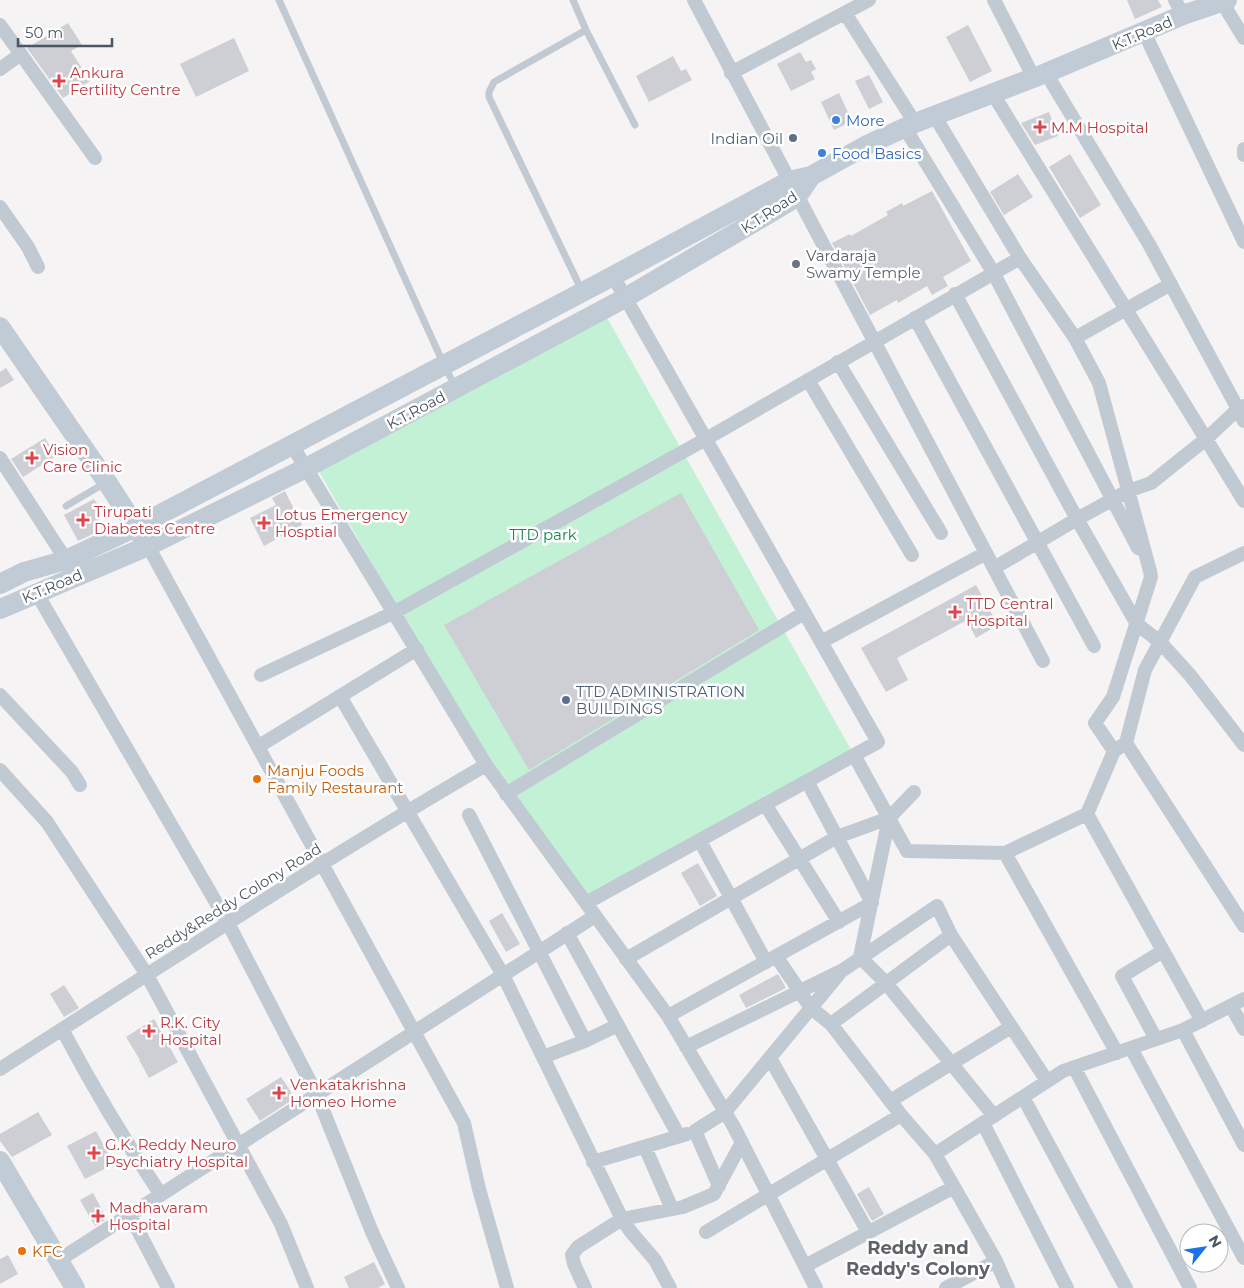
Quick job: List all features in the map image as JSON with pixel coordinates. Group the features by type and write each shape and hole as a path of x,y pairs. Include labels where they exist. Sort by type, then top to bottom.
{"main road":[{"name":"K.T.Road","path":"0,609 36,592 148,546 306,468 625,298 811,176 869,144 934,115 1040,76 1144,32 1179,8 1224,1"},
{"name":"K.T.Road","path":"1,582 24,572 66,560 136,527 613,276 793,189"},
{"path":"0,327 107,482 148,546"},
{"path":"0,1161 75,1288"},
{"path":"0,1181 61,1288"}],"street":[{"path":"694,0 1043,661"},
{"path":"731,72 868,0"},
{"path":"994,0 1040,76 1149,244 1242,412 1150,483 1128,491 994,568"},
{"path":"1224,1 1244,38"},
{"path":"845,12 993,272 1150,571"},
{"path":"0,25 95,158"},
{"path":"1144,32 1244,242"},
{"path":"0,69 21,54"},
{"path":"993,94 1244,501"},
{"path":"934,115 1020,258 1075,338 1099,383 1151,577 1113,697 1095,723 1114,751"},
{"path":"1244,149 1244,155"},
{"path":"1,209 28,247 38,268"},
{"path":"261,676 395,612 706,440 1020,258"},
{"path":"586,903 878,742 613,276"},
{"path":"1075,338 1171,284"},
{"path":"956,294 1137,624 1160,642 1190,675 1244,745"},
{"path":"915,318 1094,646"},
{"path":"838,362 941,532"},
{"path":"808,380 912,555"},
{"path":"292,445 486,764 668,1016 742,1142 816,1288"},
{"path":"0,458 66,560"},
{"path":"148,546 464,1123 479,1189 507,1288"},
{"path":"821,642 986,553"},
{"path":"854,755 906,851 1005,853 1087,814 1114,751 1126,743 1145,670 1195,577 1244,553"},
{"path":"36,592 228,923 317,1094 372,1232 398,1288"},
{"path":"506,794 804,613"},
{"path":"258,746 417,649"},
{"path":"0,694 72,772 80,785"},
{"path":"340,696 503,975 622,1219 655,1260 670,1288"},
{"path":"1126,743 1244,926"},
{"name":"Reddy&Reddy Colony Road","path":"0,1069 407,810 486,764"},
{"path":"0,770 47,822 147,975 281,1224 307,1288"},
{"path":"807,781 872,903"},
{"path":"626,959 730,897 837,837 889,818 914,792"},
{"path":"765,804 839,922"},
{"path":"1087,814 1202,1021"},
{"path":"469,815 540,951 584,1041"},
{"path":"889,818 860,957 886,983 951,1063 988,1119 1067,1288"},
{"path":"700,840 730,897 771,959 812,1007 830,1024 901,1115 935,1154 996,1261 1008,1288"},
{"path":"1005,853 1117,1053"},
{"path":"668,1016 872,903"},
{"path":"686,1046 843,970 937,906 951,935 1047,1081"},
{"path":"59,1260 595,916"},
{"path":"567,933 679,1136"},
{"path":"830,1024 951,935"},
{"path":"1156,1039 1122,976 1163,951"},
{"path":"593,1162 695,1131 725,1112 843,970"},
{"path":"935,1154 1063,1071 1183,1030 1244,999"},
{"path":"1231,1006 1244,1029"},
{"path":"543,1057 618,1025"},
{"path":"890,1101 1011,1027"},
{"path":"62,1029 89,1080 129,1147 161,1195"},
{"path":"1183,1030 1244,1145"},
{"path":"1131,1048 1244,1258"},
{"path":"770,1058 868,1232"},
{"path":"1074,1067 1190,1288"},
{"path":"1023,1097 1126,1288"},
{"path":"706,1232 901,1115"},
{"path":"695,1131 719,1186"},
{"path":"585,1288 572,1255 578,1247 622,1219 672,1209 714,1194 742,1142"},
{"path":"646,1146 672,1209"},
{"path":"805,1266 954,1187"},
{"path":"130,1215 168,1288"},
{"path":"946,1288 996,1261"}],"lane":[{"path":"279,0 456,388"},
{"path":"573,0 586,30 635,125"},
{"path":"582,292 489,92 494,82 586,30"},
{"path":"66,506 107,482"}],"green space":[{"name":"TTD park","path":"606,316 854,755 586,903 506,794 318,470"}],"building":[{"path":"1127,0 1158,0 1162,7 1135,19"},
{"path":"68,23 82,45 71,51 90,81 63,98 27,48"},
{"path":"968,25 992,71 970,82 946,37"},
{"path":"234,38 249,71 196,97 180,64"},
{"path":"800,52 806,62 811,60 816,69 811,72 815,79 791,91 777,64"},
{"path":"673,56 681,71 686,69 692,80 649,102 636,76"},
{"path":"869,75 883,102 869,109 855,81"},
{"path":"839,93 852,121 834,130 821,102"},
{"path":"1049,112 1058,136 1035,145 1021,123"},
{"path":"1070,154 1101,205 1080,218 1049,167"},
{"path":"1018,174 1033,197 1004,215 990,192"},
{"path":"932,191 971,261 943,277 948,286 932,295 927,286 898,303 897,300 870,315 832,243 850,234 851,236 888,215 886,212 902,203 903,206"},
{"path":"6,368 14,380 0,388 0,372"},
{"path":"45,438 56,456 23,477 11,459"},
{"path":"285,491 302,525 264,546 250,518 276,505 272,498"},
{"name":"TTD ADMINISTRATION BUILDINGS","path":"681,493 759,630 529,770 444,625"},
{"path":"94,499 100,508 97,532 78,541 64,515"},
{"path":"976,585 998,625 976,638 967,620 897,658 908,680 886,692 861,648"},
{"path":"698,863 717,896 700,906 681,873"},
{"path":"502,913 520,944 506,952 489,921"},
{"path":"778,974 786,988 746,1008 739,995"},
{"path":"64,985 79,1008 64,1017 50,994"},
{"path":"154,1019 178,1062 149,1078 126,1037"},
{"path":"281,1077 295,1098 260,1121 246,1099"},
{"path":"38,1112 52,1135 12,1157 0,1141 0,1134"},
{"path":"96,1131 114,1164 85,1179 67,1146"},
{"path":"869,1187 884,1214 872,1221 857,1194"},
{"path":"93,1193 107,1219 95,1226 80,1200"},
{"path":"8,1255 18,1274 0,1284 0,1259"},
{"path":"374,1262 385,1284 378,1288 349,1288 344,1277"}],"place":[{"name":"Ankura Fertility Centre","path":"59,81"},
{"name":"More","path":"836,120"},
{"name":"M.M Hospital","path":"1040,127"},
{"name":"Indian Oil","path":"793,138"},
{"name":"Food Basics","path":"822,153"},
{"name":"Vardaraja Swamy Temple","path":"796,264"},
{"name":"Vision Care Clinic","path":"32,458"},
{"name":"Tirupati Diabetes Centre","path":"83,520"},
{"name":"Lotus Emergency Hosptial","path":"264,523"},
{"name":"TTD Central Hospital","path":"955,612"},
{"name":"TTD ADMINISTRATION BUILDINGS","path":"566,700"},
{"name":"Manju Foods Family Restaurant","path":"257,779"},
{"name":"R.K. City Hospital","path":"149,1031"},
{"name":"Venkatakrishna Homeo Home","path":"279,1093"},
{"name":"G.K. Reddy Neuro Psychiatry Hospital","path":"94,1153"},
{"name":"Madhavaram Hospital","path":"98,1216"},
{"name":"KFC","path":"22,1251"}],"district":[{"name":"Reddy and Reddy's Colony","path":"918,1258"}]}
